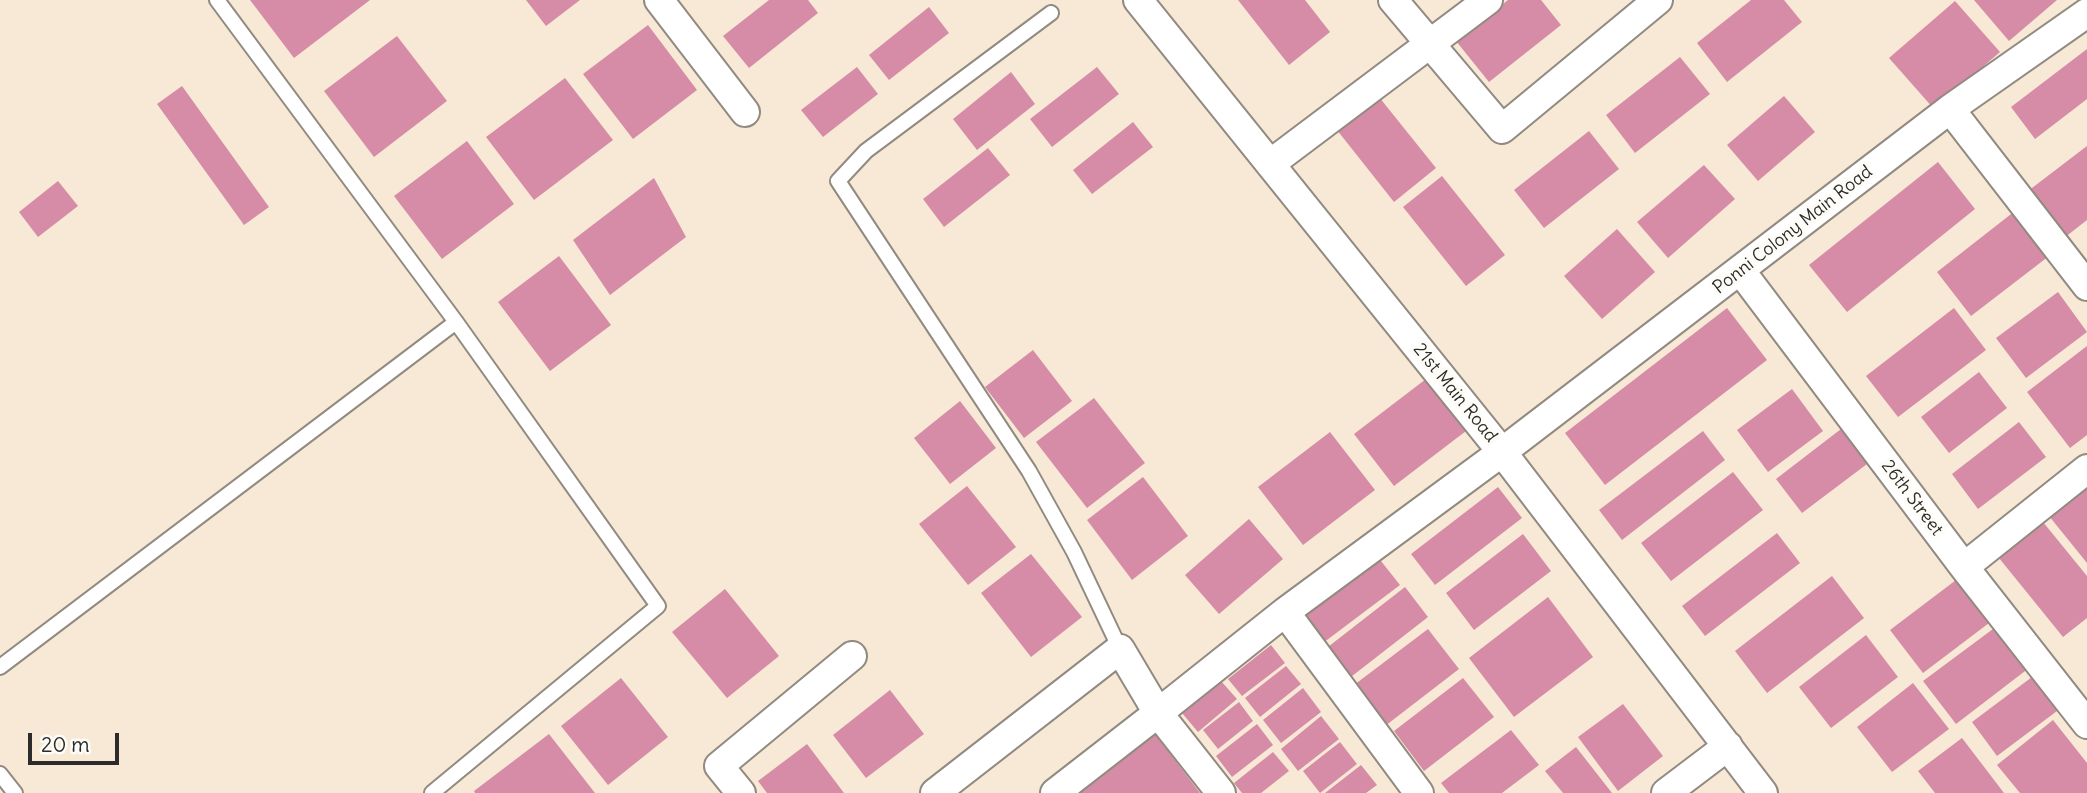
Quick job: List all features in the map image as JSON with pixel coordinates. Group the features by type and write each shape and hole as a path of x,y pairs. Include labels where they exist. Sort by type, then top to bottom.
{"street":[{"path":"659,0 745,112"},
{"name":"21st Main Road","path":"1138,0 1502,452 1763,793"},
{"path":"1393,0 1502,129 1658,0"},
{"path":"1270,164 1488,0"},
{"name":"Ponni Colony Main Road","path":"1055,793 1286,612 1502,452 1950,109 2087,13"},
{"path":"1950,109 2087,286"},
{"name":"26th Street","path":"1740,270 1964,567 2087,724"},
{"path":"1964,567 2087,469"},
{"path":"1286,612 1419,793"},
{"path":"935,793 1120,649 1158,713 1221,793"},
{"path":"741,793 719,766 852,656"},
{"path":"1666,793 1728,746"}],"lane":[{"path":"217,0 456,322 658,606 432,793"},
{"path":"1051,13 866,151 838,181 1029,471 1074,552 1120,649"},
{"path":"0,667 456,322"},
{"path":"0,774 15,793"}],"building":[{"path":"250,0 370,0 294,58"},
{"path":"526,0 580,0 546,26"},
{"path":"769,0 808,0 818,13 749,68 723,36"},
{"path":"1238,0 1305,0 1330,32 1289,65"},
{"path":"1508,0 1541,0 1561,25 1489,82 1456,41"},
{"path":"1751,0 1784,0 1802,22 1727,82 1697,43"},
{"path":"1974,0 2057,0 2009,41"},
{"path":"1955,1 2000,52 1934,109 1889,58"},
{"path":"929,7 949,33 889,80 869,55"},
{"path":"648,25 697,90 633,139 583,74"},
{"path":"397,36 447,101 374,157 324,91"},
{"path":"2087,49 2087,99 2035,139 2011,107"},
{"path":"1680,57 1710,94 1635,153 1606,115"},
{"path":"857,67 878,94 823,137 801,110"},
{"path":"1097,67 1119,94 1052,147 1030,119"},
{"path":"1011,72 1035,104 977,150 953,119"},
{"path":"565,78 613,140 534,200 486,137"},
{"path":"182,86 269,207 244,225 157,104"},
{"path":"1375,92 1436,168 1394,202 1333,125"},
{"path":"1784,96 1815,132 1758,181 1727,145"},
{"path":"1133,122 1153,147 1092,194 1073,170"},
{"path":"1589,131 1619,169 1544,228 1514,190"},
{"path":"467,141 514,204 442,259 394,196"},
{"path":"2087,146 2087,220 2064,238 2028,191"},
{"path":"988,148 1010,175 944,227 923,199"},
{"path":"1938,162 1975,209 1847,312 1809,265"},
{"path":"1704,165 1735,199 1668,258 1637,222"},
{"path":"1442,176 1505,255 1466,286 1403,207"},
{"path":"654,178 686,237 610,295 573,240"},
{"path":"58,181 78,206 38,237 19,212"},
{"path":"2015,211 2049,256 1971,316 1937,272"},
{"path":"1617,229 1655,272 1602,319 1564,276"},
{"path":"559,256 611,325 550,371 498,302"},
{"path":"2058,292 2087,332 2026,378 1996,338"},
{"path":"1727,308 1767,360 1605,485 1565,433"},
{"path":"1954,308 1986,350 1898,417 1866,376"},
{"path":"2087,346 2087,435 2070,448 2027,392"},
{"path":"1033,350 1072,401 1024,438 985,387"},
{"path":"1979,372 2007,408 1949,453 1921,417"},
{"path":"1426,379 1466,431 1394,486 1354,434"},
{"path":"1792,389 1823,431 1768,472 1737,430"},
{"path":"1094,398 1145,463 1087,508 1036,442"},
{"path":"960,401 996,448 950,484 914,438"},
{"path":"2019,422 2046,457 1978,509 1952,474"},
{"path":"1841,429 1867,464 1802,513 1776,479"},
{"path":"1703,431 1725,460 1622,540 1599,510"},
{"path":"1330,432 1375,490 1303,545 1258,487"},
{"path":"1733,472 1763,510 1671,581 1641,543"},
{"path":"1143,477 1188,536 1132,580 1087,520"},
{"path":"2087,484 2087,563 2049,516"},
{"path":"967,486 1016,547 968,585 919,524"},
{"path":"1498,487 1522,518 1435,585 1411,554"},
{"path":"1249,519 1283,559 1219,614 1185,575"},
{"path":"2043,522 2087,576 2087,618 2063,637 1999,558"},
{"path":"1777,533 1800,563 1705,636 1682,606"},
{"path":"1523,534 1551,571 1474,630 1446,593"},
{"path":"1031,554 1082,617 1031,657 981,593"},
{"path":"1377,556 1400,585 1323,643 1301,613"},
{"path":"1832,576 1864,618 1767,693 1735,651"},
{"path":"1956,580 1989,623 1923,673 1890,630"},
{"path":"1405,587 1428,617 1347,680 1324,650"},
{"path":"725,589 779,656 727,698 672,632"},
{"path":"1548,597 1593,657 1514,717 1469,658"},
{"path":"1997,626 2029,668 1956,724 1923,681"},
{"path":"1428,629 1459,669 1385,726 1354,685"},
{"path":"1866,635 1898,677 1831,728 1799,687"},
{"path":"1271,645 1285,663 1242,696 1228,679"},
{"path":"1286,666 1301,684 1260,717 1245,698"},
{"path":"2036,674 2061,708 1997,756 1972,722"},
{"path":"621,678 668,737 608,785 561,726"},
{"path":"1463,678 1494,717 1424,771 1394,731"},
{"path":"1221,681 1237,699 1198,732 1182,713"},
{"path":"1913,683 1949,729 1892,772 1857,727"},
{"path":"1303,688 1321,712 1281,743 1263,720"},
{"path":"890,690 924,734 866,778 833,735"},
{"path":"1239,702 1253,721 1218,749 1203,730"},
{"path":"1623,704 1663,756 1618,791 1578,737"},
{"path":"1321,716 1339,739 1298,771 1281,749"},
{"path":"2053,720 2087,763 2087,793 2020,793 1997,765"},
{"path":"1257,724 1273,745 1232,777 1216,756"},
{"path":"1152,730 1200,793 1070,793"},
{"path":"1511,730 1539,765 1502,793 1449,793 1441,783"},
{"path":"549,734 595,793 475,793 474,791"},
{"path":"1962,738 2004,793 1935,793 1918,771"},
{"path":"1340,742 1357,764 1320,793 1303,771"},
{"path":"807,744 844,793 767,793 758,781"},
{"path":"1576,747 1612,793 1563,793 1545,771"},
{"path":"1273,752 1289,771 1261,793 1242,793 1234,783"},
{"path":"1361,765 1377,785 1366,793 1325,793"}]}
